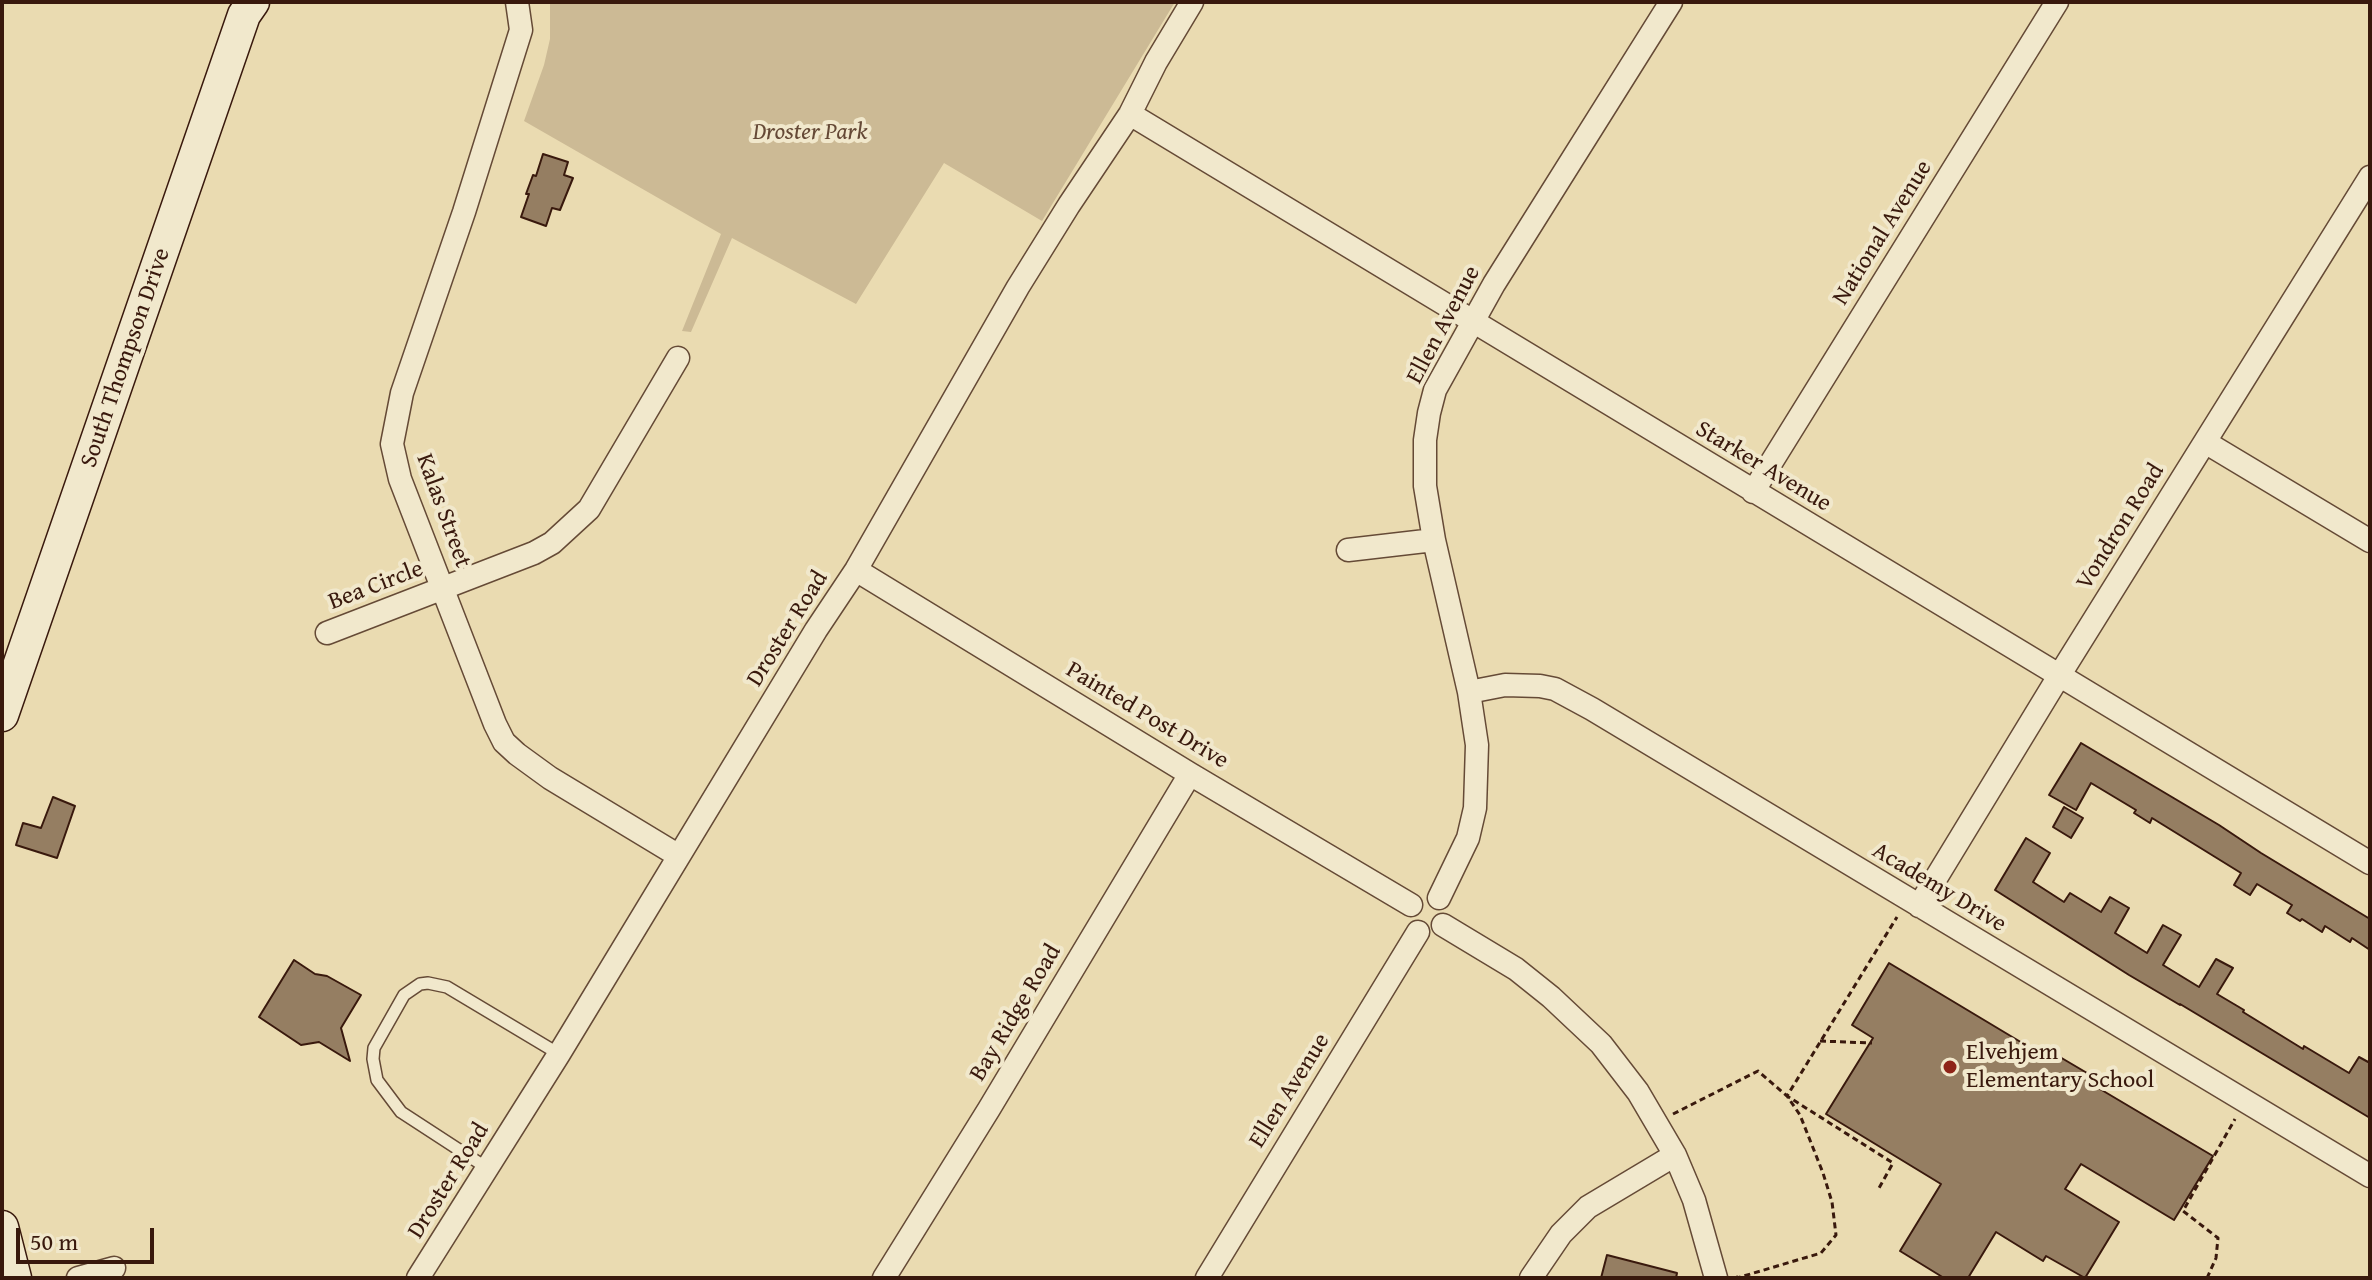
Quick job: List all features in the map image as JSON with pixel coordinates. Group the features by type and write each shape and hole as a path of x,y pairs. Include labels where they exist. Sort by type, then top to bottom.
{"street":[{"name":"South Thompson Drive","path":"2,715 244,15 253,2"},
{"name":"Kalas Street","path":"517,2 521,30 464,212 402,393 392,444 400,479 504,742 550,778 679,856"},
{"name":"Droster Road","path":"418,1278 559,1054 816,630 856,570 1018,287 1130,114 1156,62 1192,2"},
{"name":"Ellen Avenue","path":"1439,898 1468,838 1475,808 1477,745 1469,692 1434,540 1425,486 1425,440 1429,413 1435,390 1494,284 1671,2"},
{"name":"National Avenue","path":"1753,492 2057,2"},
{"name":"Starker Avenue","path":"1130,114 2370,863"},
{"name":"Vondron Road","path":"1919,906 2205,442 2361,210 2370,177"},
{"name":"Bea Circle","path":"327,633 534,553 570,529 589,509 678,358"},
{"path":"2205,442 2370,541"},
{"path":"1348,550 1434,540"},
{"name":"Painted Post Drive","path":"856,570 1411,905"},
{"name":"Academy Drive","path":"1469,692 1516,685 1555,689 2370,1176"},
{"name":"Bay Ridge Road","path":"884,1278 1190,774"},
{"path":"1421,897 1439,898 1446,914 1440,930 1429,934 1418,932 1408,917 1411,905 1421,897"},
{"path":"1443,925 1516,969 1601,1044 1638,1092 1675,1155 1725,1272"},
{"name":"Ellen Avenue","path":"1207,1278 1418,932"},
{"path":"1531,1278 1561,1234 1588,1207 1675,1155"},
{"path":"2,1227 15,1278"},
{"path":"78,1278 114,1268"}],"lane":[{"path":"487,1168 401,1112 377,1080 373,1069 374,1048 404,995 420,984 447,987 559,1054"}],"path":[{"path":"1787,1096 1897,917"},
{"path":"1820,1041 1872,1043"},
{"path":"1656,1123 1758,1071 1787,1096 1893,1163 1879,1188"},
{"path":"1725,1272 1737,1278 1821,1253 1836,1235 1832,1202 1823,1173 1800,1115 1787,1096"},
{"path":"2207,1278 2216,1258 2218,1238 2183,1211 2244,1102"}],"green space":[{"name":"Droster Park","path":"550,2 1175,2 1042,221 944,163 856,304 732,238 691,332 682,331 721,234 524,121 550,39"}],"building":[{"path":"543,154 568,162 564,175 573,178 560,210 552,208 546,226 521,217 529,194 526,194"},
{"path":"2081,743 2370,919 2370,950 2325,926 2322,932 2302,919 2300,921 2287,913 2292,905 2257,884 2250,895 2234,885 2241,873 2152,818 2150,823 2134,813 2136,810 2091,783 2076,810 2049,795"},
{"path":"53,797 75,806 57,858 16,845 23,823 41,828"},
{"path":"2064,807 2083,818 2071,838 2053,827"},
{"path":"2026,838 2050,853 2033,882 2064,902 2070,893 2101,912 2110,897 2129,908 2115,933 2147,953 2163,925 2181,935 2163,965 2199,987 2216,959 2233,968 2217,994 2243,1012 2349,1073 2359,1057 2370,1063 2370,1118 2129,975 1995,890"},
{"path":"294,960 315,974 327,976 361,995 341,1028 350,1061 319,1042 301,1045 259,1017"},
{"path":"1889,963 2044,1056 2048,1050 2104,1083 2100,1089 2213,1156 2174,1220 2081,1164 2065,1189 2119,1222 2085,1278 2046,1256 2043,1261 1996,1232 1968,1278 1944,1278 1900,1251 1941,1184 1826,1114 1873,1038 1852,1025"},
{"path":"1607,1255 1677,1273 1676,1278 1601,1278"}],"place":[{"name":"Elvehjem Elementary School","path":"1950,1067"}]}
